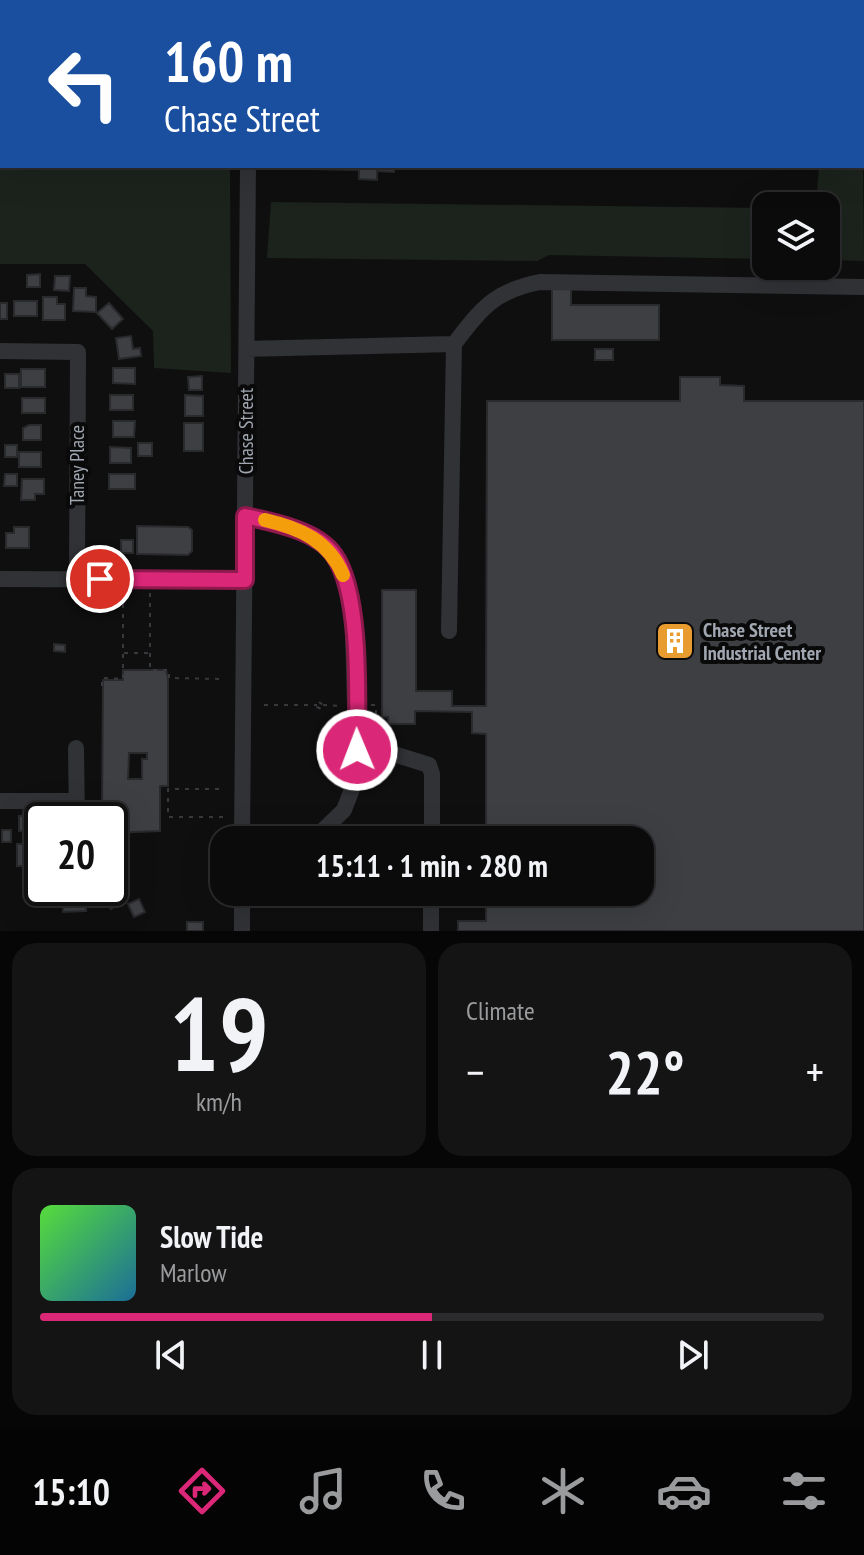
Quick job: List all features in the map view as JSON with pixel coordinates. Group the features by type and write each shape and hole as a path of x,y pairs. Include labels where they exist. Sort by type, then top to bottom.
{"street":[{"name":"Chase Street","path":"242,826 248,168"},
{"path":"449,631 454,344 496,296 511,287 540,282 864,287"},
{"path":"247,349 454,344"},
{"name":"Taney Place","path":"0,351 78,352 77,579"},
{"path":"245,516 296,528 334,553 352,598 357,776 344,810 327,826"},
{"path":"0,579 245,580"},
{"path":"0,801 76,801 76,748"},
{"path":"357,750 401,755 431,769 432,826"},
{"path":"242,906 242,931"},
{"path":"431,906 431,931"}],"path":[{"path":"102,686 102,678 123,679 123,579"},
{"path":"150,579 150,670 169,670 169,678 223,679"},
{"path":"123,653 150,653"},
{"path":"264,705 317,705 320,709 323,705 336,705"},
{"path":"356,705 376,705 375,751"},
{"path":"223,789 168,789 168,817 223,817"}],"shaded area":[{"path":"0,168 230,168 231,373 154,368 153,331 85,264 0,264"},
{"path":"819,168 863,168 864,261 840,260 840,192 817,192"},
{"path":"271,202 752,208 752,259 549,255 537,261 267,258"}],"building":[{"path":"394,168 394,172 377,171 377,180 359,179 359,170 314,169"},
{"path":"40,274 40,287 27,287 27,275"},
{"path":"55,276 70,276 69,291 54,290"},
{"path":"74,288 86,288 86,296 96,297 96,312 73,311"},
{"path":"552,288 571,288 571,305 659,305 659,340 552,340"},
{"path":"43,297 57,297 57,304 65,304 65,320 43,320"},
{"path":"14,301 37,301 37,316 14,316"},
{"path":"0,303 7,303 7,319 0,319"},
{"path":"109,303 123,319 112,329 97,313"},
{"path":"131,336 133,349 140,348 141,356 119,359 116,338"},
{"path":"595,349 613,349 613,360 595,360"},
{"path":"113,368 135,368 135,384 113,383"},
{"path":"21,369 45,369 45,387 21,387"},
{"path":"5,374 19,374 19,388 5,388"},
{"path":"202,376 202,390 189,390 188,377"},
{"name":"Chase Street Industrial Center","path":"680,377 720,377 720,385 744,386 744,401 864,401 864,931 458,931 458,921 486,921 486,906 654,906 654,826 486,826 486,734 472,733 472,712 415,711 415,724 388,724 388,717 382,717 382,590 416,590 416,691 452,691 452,706 486,706 487,401 680,401"},
{"path":"110,395 133,395 133,410 110,410"},
{"path":"185,395 203,396 203,416 185,416"},
{"path":"22,398 45,398 45,413 22,413"},
{"path":"113,421 135,421 134,437 113,437"},
{"path":"184,423 203,423 203,451 184,451"},
{"path":"41,425 41,440 23,440 23,428"},
{"path":"138,443 152,443 152,456 138,456"},
{"path":"5,445 17,445 17,457 5,457"},
{"path":"110,447 131,448 131,463 110,463"},
{"path":"19,452 41,452 41,467 19,467"},
{"path":"5,474 17,474 17,486 4,486"},
{"path":"109,474 135,474 135,489 109,489"},
{"path":"22,479 44,479 44,494 35,494 35,500 21,500"},
{"path":"137,526 188,527 192,530 192,551 188,555 137,554"},
{"path":"14,527 29,527 29,548 6,548 6,533 14,533"},
{"path":"121,540 133,540 133,553 121,553"},
{"path":"54,644 65,645 65,652 54,651"},
{"path":"123,670 166,670 168,786 160,786 160,831 128,832 128,802 102,802 103,680 123,680","holes":["129,753 147,753 147,759 142,759 142,779 128,779"]},
{"path":"19,816 24,816 24,831 19,831"},
{"path":"2,830 11,830 11,842 2,842"},
{"path":"17,844 24,844 24,866 17,866"},
{"path":"139,899 145,912 134,917 128,904"},
{"path":"63,906 86,906 86,911 63,912"},
{"path":"187,922 203,922 203,931 187,931"}],"slow traffic":[{"path":"265,520 296,528 334,553 343,575"}],"place":[{"name":"Chase Street Industrial Center","path":"675,641"}],"route":[{"path":"100,579 245,580 245,516 296,528 334,553 352,598 357,750"}]}
